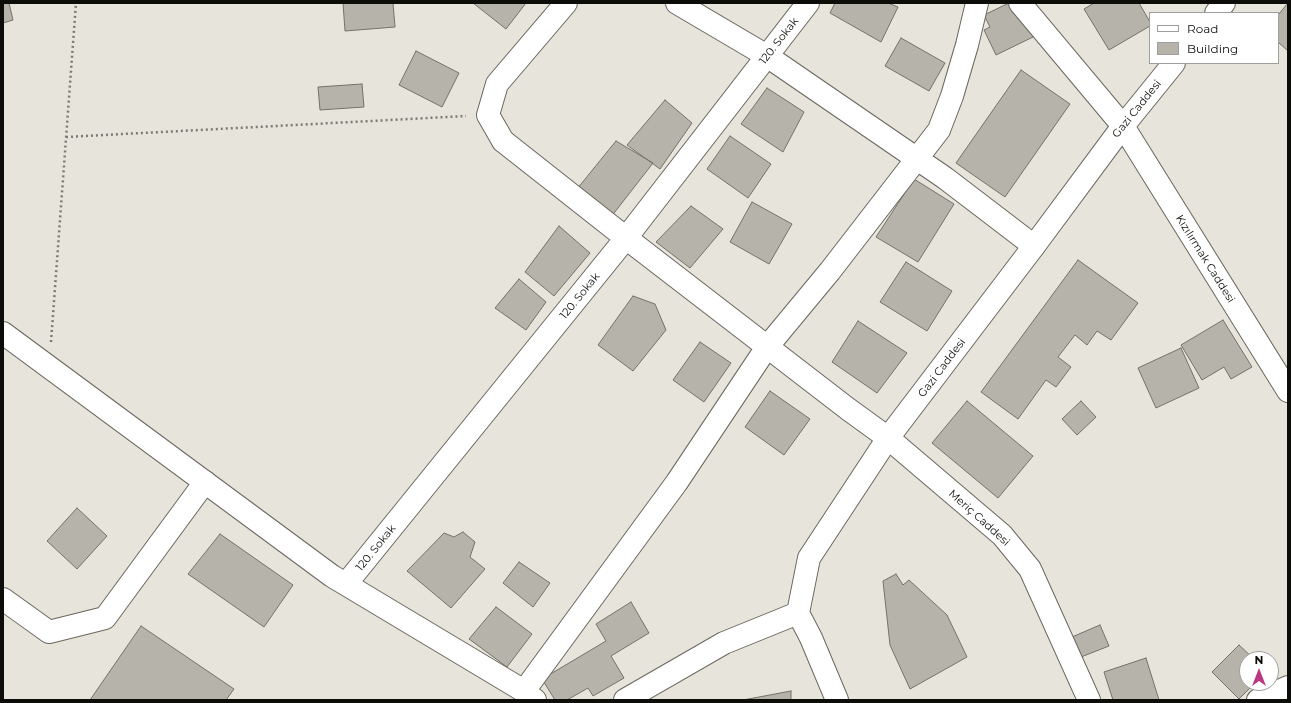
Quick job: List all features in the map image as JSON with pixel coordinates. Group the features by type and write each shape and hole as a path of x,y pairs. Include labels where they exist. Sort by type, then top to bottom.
{"street":[{"path":"488,115 497,84 566,3"},
{"path":"677,3 767,56 945,178 1034,246"},
{"name":"120. Sokak","path":"346,584 626,238 808,3"},
{"path":"3,333 332,576 529,695 677,482 767,347 830,271 939,130 952,96 967,45 976,3"},
{"name":"Kızılırmak Caddesi","path":"1020,3 1123,126 1288,391"},
{"path":"1217,12 1224,3"},
{"name":"Gazi Caddesi","path":"798,613 809,558 888,438 1123,126 1173,64"},
{"name":"Meriç Caddesi","path":"488,115 503,141 767,347 888,438 1002,535 1030,570 1089,700"},
{"path":"3,599 49,632 105,618 205,482"},
{"path":"625,700 724,643 798,613 811,638 837,700"},
{"path":"1258,700 1288,687"}],"path":[{"path":"50,367 76,3"},
{"path":"66,137 488,115"}],"building":[{"path":"3,3 9,3 13,20 3,23"},
{"path":"343,3 393,3 395,27 345,31"},
{"path":"473,3 526,3 506,29"},
{"path":"835,3 888,3 898,7 881,42 830,13"},
{"path":"1009,3 1017,3 1033,37 996,55 984,30 990,27 984,15"},
{"path":"1094,3 1139,3 1149,20 1149,27 1109,50 1084,9"},
{"path":"1288,3 1288,51 1279,43 1279,14"},
{"path":"901,38 945,63 929,91 885,66"},
{"path":"416,51 459,73 442,107 399,85"},
{"path":"1021,70 1070,104 1005,197 956,163"},
{"path":"362,84 364,107 320,110 318,87"},
{"path":"767,88 804,112 783,152 741,124"},
{"path":"665,100 692,123 660,169 627,145"},
{"path":"730,136 771,164 748,198 707,169"},
{"path":"616,141 653,163 611,217 577,189"},
{"path":"914,179 954,204 918,262 876,237"},
{"path":"752,202 792,224 769,264 730,242"},
{"path":"691,206 723,229 690,268 656,242"},
{"path":"559,226 590,253 554,296 525,272"},
{"path":"1078,260 1138,303 1111,340 1097,331 1087,345 1075,335 1058,357 1071,367 1056,387 1046,380 1018,419 981,392"},
{"path":"906,262 952,291 927,331 880,302"},
{"path":"519,279 546,302 526,330 495,308"},
{"path":"633,296 655,304 666,330 633,371 598,345"},
{"path":"1223,320 1252,367 1231,379 1224,367 1202,380 1181,345"},
{"path":"858,321 907,353 877,393 832,362"},
{"path":"700,342 731,363 704,402 673,380"},
{"path":"1181,348 1199,388 1156,408 1138,368"},
{"path":"770,391 810,419 784,455 745,427"},
{"path":"967,401 1033,456 998,498 932,443"},
{"path":"1081,401 1096,417 1077,435 1062,419"},
{"path":"77,508 107,536 77,569 47,541"},
{"path":"463,532 475,542 470,557 485,569 451,608 407,571 444,533 454,537"},
{"path":"220,534 293,585 264,627 188,574"},
{"path":"519,562 550,583 533,607 503,583"},
{"path":"896,574 903,585 909,580 947,615 967,657 910,689 890,645 883,581"},
{"path":"631,602 649,633 611,656 624,678 593,696 588,688 567,700 555,700 542,679 606,641 596,624"},
{"path":"496,607 532,634 507,667 469,639"},
{"path":"1100,625 1109,646 1081,657 1072,637"},
{"path":"141,626 234,689 226,700 90,700"},
{"path":"1239,645 1245,651 1239,651 1239,691 1247,691 1239,699 1212,672"},
{"path":"1146,658 1159,700 1113,700 1104,672"},
{"path":"791,691 791,700 743,700"}]}
